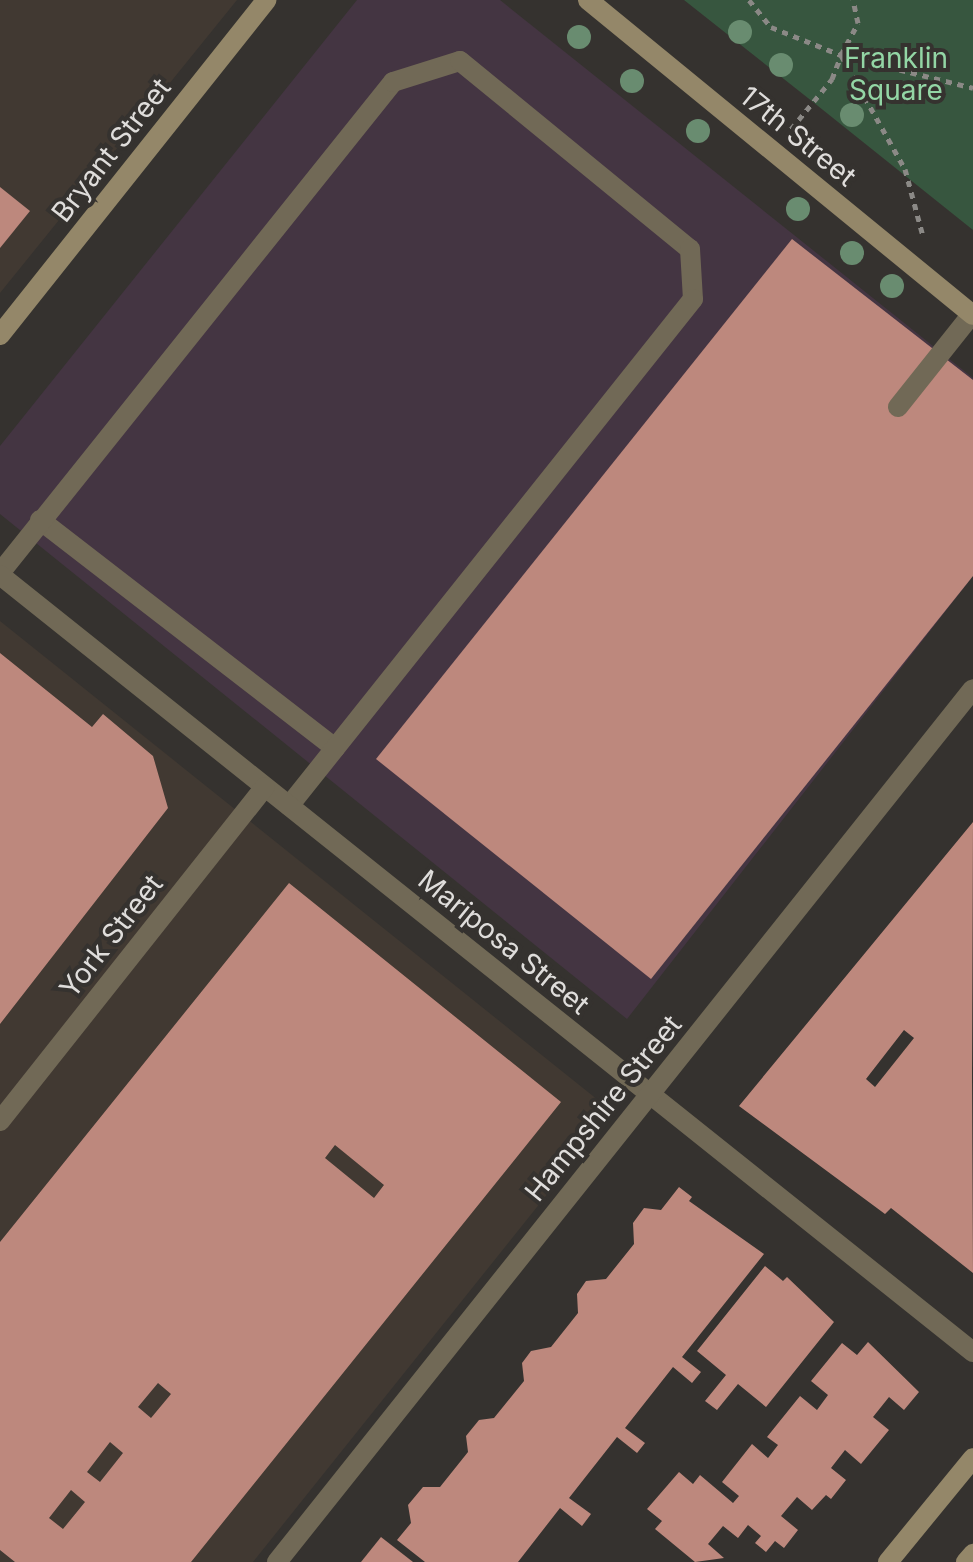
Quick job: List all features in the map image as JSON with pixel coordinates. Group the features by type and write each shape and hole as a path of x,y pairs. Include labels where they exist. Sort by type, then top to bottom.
{"street":[{"name":"Bryant Street","path":"0,335 266,0"},
{"name":"17th Street","path":"588,0 972,314"},
{"path":"0,574 40,520 393,82 460,61 690,249 693,299 289,806"},
{"path":"898,407 972,314"},
{"path":"40,520 335,748"},
{"name":"Mariposa Street","path":"0,574 973,1352"},
{"name":"Hampshire Street","path":"277,1562 973,689"},
{"name":"York Street","path":"0,1121 265,787"},
{"path":"888,1562 973,1458"},
{"path":"966,1562 973,1554"}],"path":[{"path":"749,0 771,27 841,55 973,88"},
{"path":"813,102 858,23 853,0"},
{"path":"841,55 905,169 935,285"}],"shaded area":[{"path":"0,0 237,0 0,293"},
{"path":"357,0 500,0 973,378 973,576 627,1019 0,514 0,446"},
{"path":"0,621 613,1112 253,1562 0,1562"}],"green space":[{"name":"Franklin Square","path":"684,0 973,0 973,230 813,102"}],"building":[{"path":"0,187 30,211 0,248"},
{"path":"792,239 973,380 973,576 651,979 376,759"},
{"path":"0,653 92,727 103,714 153,756 168,808 0,1024"},
{"path":"973,822 973,1273 891,1208 885,1214 739,1106","holes":["904,1030 914,1038 875,1087 866,1079"]},
{"path":"289,883 561,1102 191,1562 15,1562 0,1550 0,1242","holes":["335,1145 384,1185 374,1198 325,1158","158,1383 171,1394 151,1418 138,1407","110,1442 123,1453 100,1482 87,1472","71,1490 85,1502 63,1529 49,1518"]},
{"path":"679,1187 692,1197 689,1201 764,1254 682,1357 701,1372 692,1383 673,1367 625,1428 645,1443 637,1453 617,1437 569,1498 591,1514 582,1526 560,1508 518,1562 425,1562 397,1540 411,1523 408,1505 423,1487 440,1487 468,1452 466,1436 479,1420 494,1418 524,1381 522,1363 531,1351 551,1347 578,1313 577,1294 586,1281 606,1279 634,1244 633,1223 644,1208 661,1210"},
{"path":"765,1266 783,1281 787,1277 834,1322 766,1407 738,1384 717,1410 705,1401 726,1375 697,1351"},
{"path":"868,1342 919,1392 904,1410 889,1397 873,1417 889,1430 861,1464 845,1450 831,1468 846,1480 831,1499 826,1495 812,1510 797,1497 781,1516 798,1530 784,1548 775,1541 766,1552 755,1543 761,1536 748,1525 738,1538 723,1526 708,1544 724,1558 695,1562 655,1529 662,1521 647,1509 679,1472 693,1484 700,1475 733,1503 739,1496 722,1482 752,1444 768,1458 778,1445 767,1437 800,1396 817,1410 828,1395 811,1381 842,1343 857,1355"},
{"path":"381,1537 413,1562 361,1562"}]}
